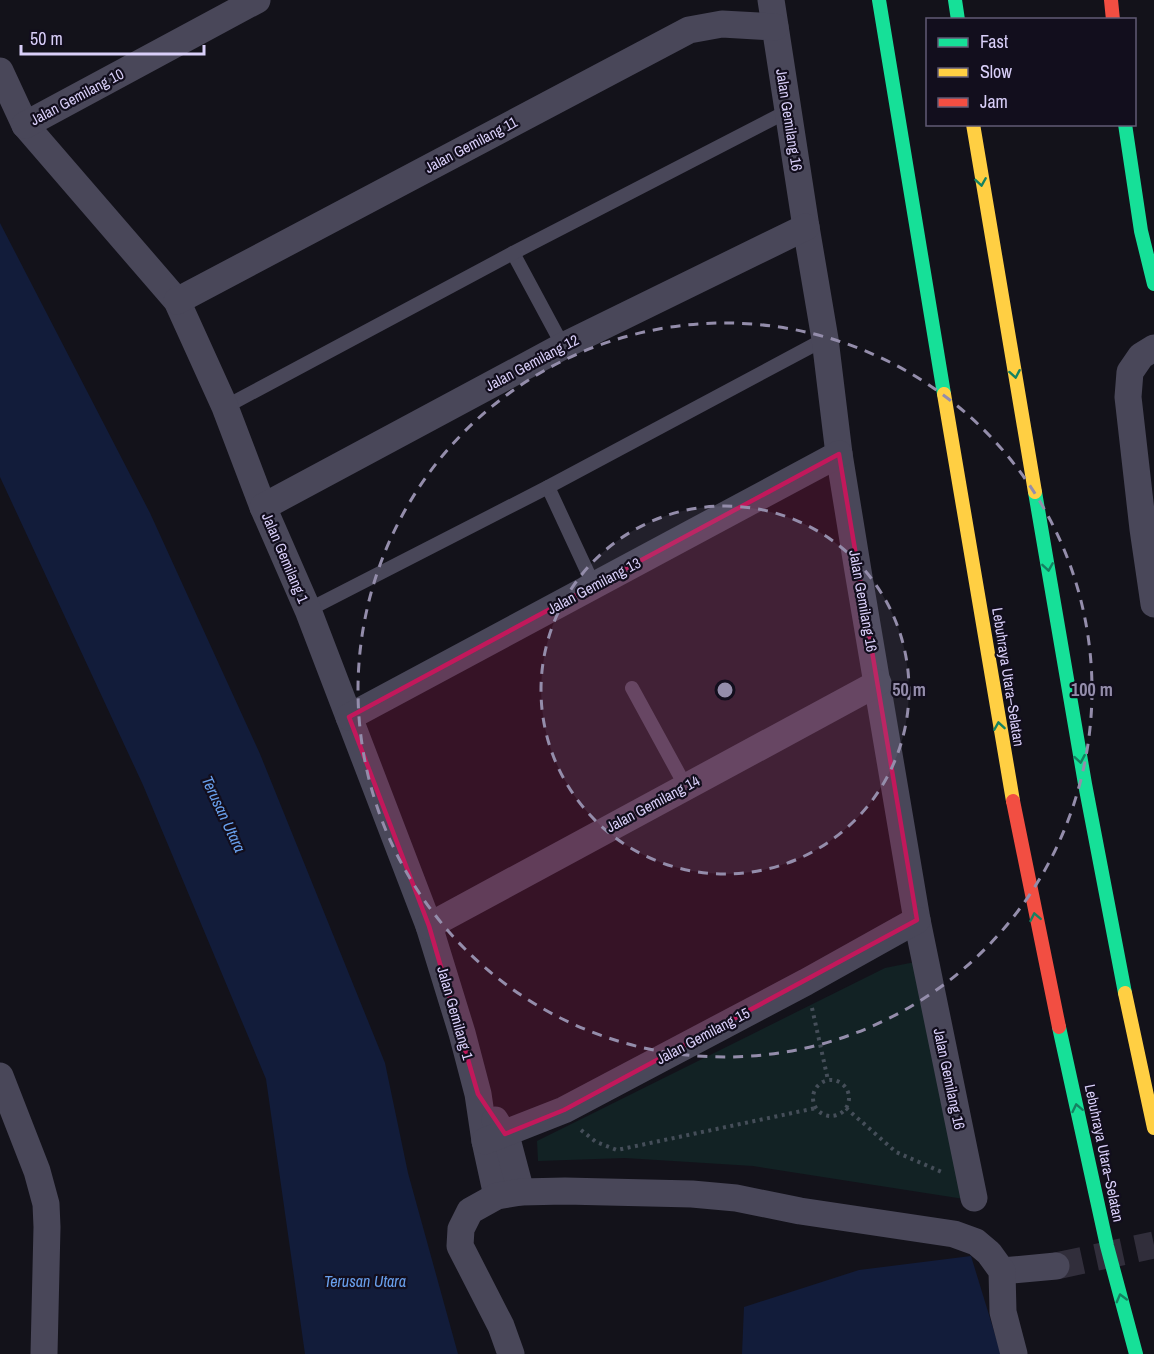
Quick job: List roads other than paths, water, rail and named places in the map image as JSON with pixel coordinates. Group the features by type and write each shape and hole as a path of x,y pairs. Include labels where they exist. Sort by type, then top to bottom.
{"main road":[{"name":"Lebuhraya Utara–Selatan","path":"879,0 1001,739 1036,924 1107,1246 1136,1354"},
{"path":"955,0 958,18"},
{"path":"1111,0 1113,18"},
{"path":"973,126 981,186 1094,835 1154,1128"},
{"path":"1125,126 1142,231 1154,284"}],"street":[{"name":"Jalan Gemilang 10","path":"25,125 219,9 257,0"},
{"name":"Jalan Gemilang 16","path":"771,0 825,339 839,454 916,920 972,1191"},
{"name":"Jalan Gemilang 11","path":"177,301 688,30 722,24 775,27"},
{"name":"Jalan Gemilang 1","path":"0,71 25,125 177,301 225,407 263,507 308,610 429,926 478,1094 495,1137 509,1194"},
{"name":"Jalan Gemilang 12","path":"263,507 563,346 806,227"},
{"path":"1154,348 1141,356 1130,372 1128,397 1154,604"},
{"name":"Jalan Gemilang 13","path":"349,717 839,454"},
{"name":"Jalan Gemilang 14","path":"429,926 878,683"},
{"name":"Jalan Gemilang 15","path":"495,1137 564,1110 806,982 916,920"},
{"path":"0,1076 37,1171 45,1204 47,1227 44,1354"},
{"path":"511,1354 501,1326 460,1246 461,1229 470,1211 509,1194 631,1192 725,1197 800,1211 954,1234 976,1242 989,1253 1002,1272 1004,1312 1014,1354"},
{"path":"1002,1272 1056,1266"}],"lane":[{"path":"225,407 513,253 788,111"},
{"path":"513,253 563,346"},
{"path":"308,610 548,487 825,339"},
{"path":"548,487 594,586"},
{"path":"632,688 686,787"}],"water":[{"name":"Terusan Utara","path":"0,223 150,513 260,754 385,1063 408,1173 458,1354 305,1354 266,1079 143,785 0,477"},
{"path":"971,1256 1001,1354 742,1354 744,1307 859,1270"}],"tunnel":[{"path":"1056,1266 1154,1245"}]}
